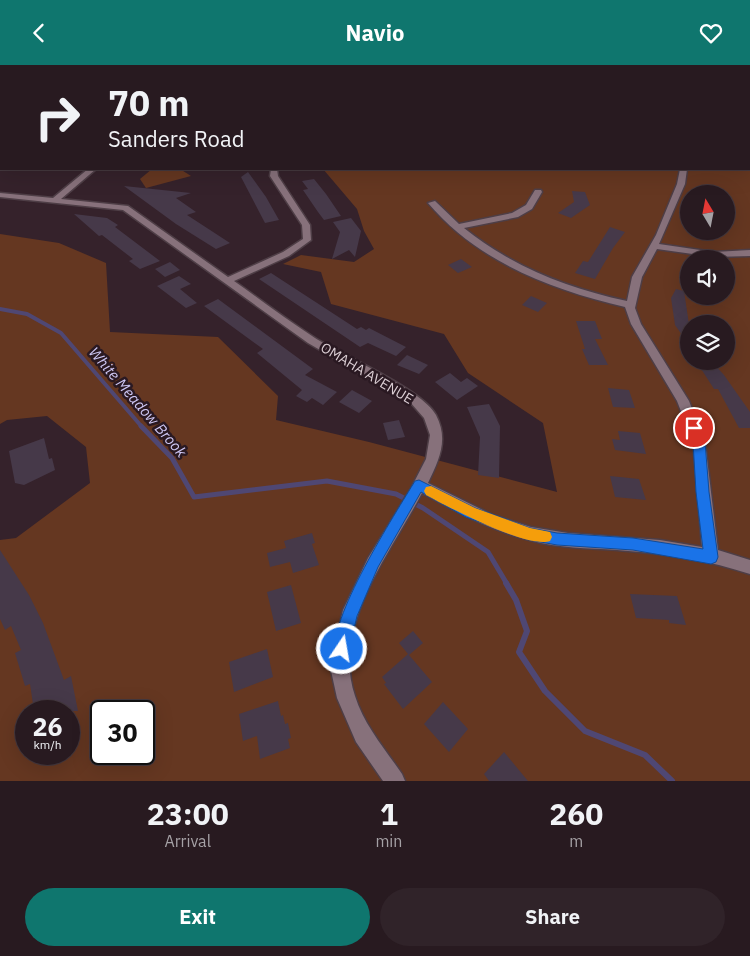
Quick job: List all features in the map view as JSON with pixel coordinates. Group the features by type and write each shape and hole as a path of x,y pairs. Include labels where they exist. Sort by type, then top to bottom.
{"street":[{"path":"55,200 91,170"},
{"path":"229,280 286,254 307,240 306,225 274,175 274,170"},
{"path":"684,170 672,206 654,246 636,277 631,305 636,324 682,401 699,442 711,557"},
{"path":"457,227 515,215 529,207 538,192"},
{"name":"OMAHA AVENUE","path":"0,195 125,208 229,280 312,341 414,399 430,416 436,435 433,459 373,563 349,616 339,665 346,698 363,735 395,781"},
{"path":"432,203 484,249 549,283 595,298 631,305"},
{"path":"654,246 690,252 750,253"},
{"path":"417,489 471,513 530,534 557,539 633,544 711,557 750,567"}],"shaded area":[{"path":"151,170 182,170 191,176 146,188 140,179"},
{"path":"324,170 750,170 750,781 0,781 0,540 16,538 90,483 86,447 47,416 7,420 0,424 0,234 59,243 106,263 110,332 218,337 278,396 276,420 369,442 557,492 543,423 468,373 444,334 331,304 321,272 283,264 301,255 354,262 374,249 364,231 357,209"}],"building":[{"path":"248,172 266,197 279,220 265,223 241,177"},
{"path":"314,179 341,216 324,220 318,212 303,190 308,189 302,181"},
{"path":"124,186 191,193 176,198 196,212 187,215 230,243 216,249 176,224"},
{"path":"572,191 585,192 590,205 571,218 558,213 574,202"},
{"path":"74,214 107,218 118,225 115,227 160,261 140,269 129,261 133,259 102,235 99,236"},
{"path":"351,218 361,231 355,257 349,250 332,259 340,232 333,222"},
{"path":"610,227 625,232 613,248 595,279 575,273 583,261 588,262"},
{"path":"461,259 472,267 458,273 448,265"},
{"path":"170,262 180,270 165,277 155,269"},
{"path":"271,273 357,329 361,327 366,330 369,328 406,347 396,356 368,343 360,347 259,279"},
{"path":"179,276 191,284 180,289 197,303 186,308 157,286"},
{"path":"676,289 680,290 680,305 686,305 688,315 680,315 680,332 675,325 671,298"},
{"path":"531,296 547,303 538,312 522,305"},
{"path":"218,299 313,369 305,375 337,392 323,405 312,398 307,402 296,396 302,390 257,353 263,349 204,306"},
{"path":"576,321 595,321 602,339 595,339 608,365 589,365 582,349 585,349"},
{"path":"407,355 428,365 419,374 397,365"},
{"path":"702,370 719,370 724,375 750,412 750,428 739,428 718,389 714,389"},
{"path":"450,373 461,382 467,378 478,386 457,400 435,382"},
{"path":"608,388 629,390 635,408 613,407"},
{"path":"352,390 372,401 359,413 339,402"},
{"path":"489,404 500,426 499,478 478,475 480,437 467,407"},
{"path":"399,420 405,437 388,440 383,423"},
{"path":"618,431 640,433 646,454 615,450 612,439 620,440"},
{"path":"44,438 49,459 52,458 55,470 24,485 15,483 9,451"},
{"path":"610,476 639,479 646,500 615,497"},
{"path":"312,533 315,543 312,544 319,565 293,573 290,562 270,567 267,553 286,548 284,541"},
{"path":"0,550 29,595 43,623 64,680 71,676 76,700 32,700 30,684 25,686 15,653 21,650 11,626 5,630 0,619"},
{"path":"291,585 301,623 276,631 267,592"},
{"path":"630,594 677,596 686,625 669,623 669,620 636,618"},
{"path":"413,631 423,643 409,655 432,682 403,709 384,684 386,683 382,677 408,654 399,643"},
{"path":"267,649 273,677 234,692 229,662"},
{"path":"278,701 281,716 283,715 285,724 288,723 291,738 288,739 290,748 260,759 257,736 243,741 239,714"},
{"path":"443,702 468,729 449,752 424,724"},
{"path":"504,752 528,781 489,781 484,774"}],"waterway":[{"name":"White Meadow Brook","path":"0,309 27,314 61,333 142,427"},
{"name":"White Meadow Brook","path":"141,426 172,458 194,497 327,481 396,494 423,508 488,552 507,584"},
{"name":"White Meadow Brook","path":"506,583 516,600 527,631 519,652 545,691 585,731 645,755 672,781"}],"slow traffic":[{"path":"431,491 471,513 530,534 545,537"}],"route":[{"path":"342,649 349,616 373,563 419,485 471,513 530,534 557,539 633,544 711,557 699,442 694,428"}]}
